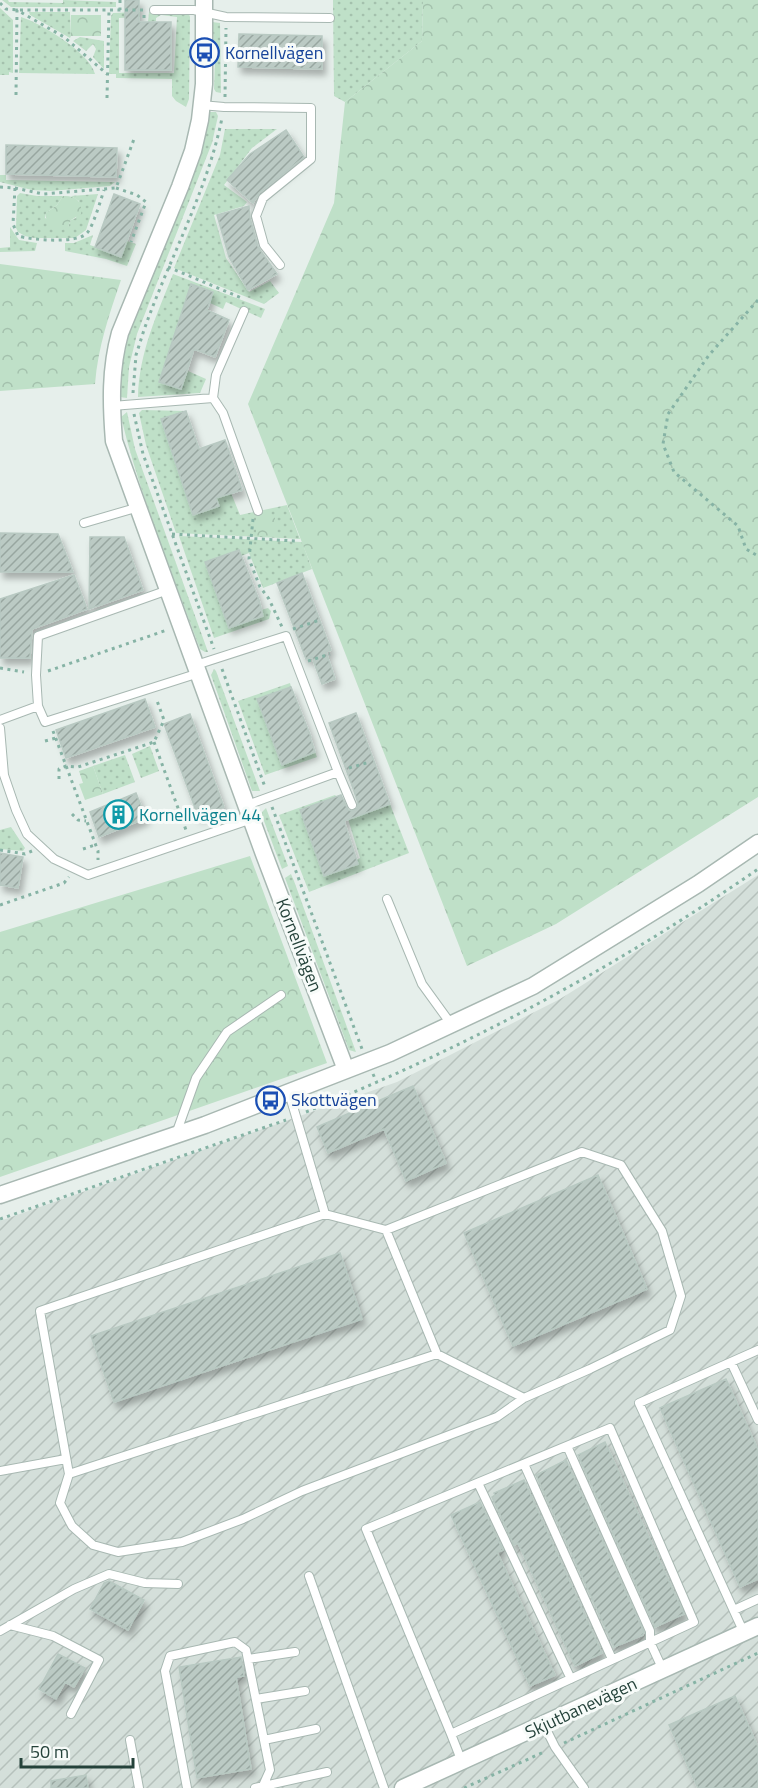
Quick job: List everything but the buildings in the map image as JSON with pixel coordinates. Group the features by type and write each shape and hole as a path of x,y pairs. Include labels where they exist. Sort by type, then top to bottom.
{"street":[{"name":"Kornellvägen","path":"204,6 204,84 193,151 115,350 111,387 114,441 346,1070"},
{"path":"0,1195 176,1135 390,1053 532,986 698,884 758,843"},
{"name":"Skjutbanevägen","path":"403,1788 751,1629"}],"lane":[{"path":"154,10 194,10 204,6 226,17 330,18"},
{"path":"201,105 311,108 311,159 262,198 256,216 264,245 280,265"},
{"path":"244,311 216,375 213,398 223,413 258,511"},
{"path":"112,406 213,398"},
{"path":"84,523 139,507"},
{"path":"168,590 38,636 36,675 38,706 45,722 152,688 217,658 286,636 352,805"},
{"path":"0,720 38,706"},
{"path":"0,728 4,775 27,834 54,859 88,875 190,840 249,812 269,798 338,772"},
{"path":"387,899 422,984 451,1024"},
{"path":"176,1135 196,1078 227,1032 281,995"},
{"path":"289,1093 325,1214"},
{"path":"582,1152 621,1166 662,1231 681,1296 670,1330 524,1398 497,1417 302,1491 243,1519 182,1542 118,1552 93,1545 72,1526 60,1503 69,1474 40,1311 325,1214 386,1230 582,1152"},
{"path":"386,1230 437,1354 524,1398"},
{"path":"751,1629 734,1610 639,1403 758,1350"},
{"path":"69,1474 437,1354"},
{"path":"731,1362 758,1420"},
{"path":"451,1734 694,1622 610,1428 366,1529 462,1762"},
{"path":"567,1446 650,1630 650,1642 663,1670"},
{"path":"0,1471 66,1459"},
{"path":"524,1464 612,1659"},
{"path":"478,1483 571,1679"},
{"path":"0,1631 74,1589 109,1574 145,1583 178,1584"},
{"path":"309,1576 384,1788"},
{"path":"734,1610 758,1599"},
{"path":"10,1625 53,1636 99,1660 71,1714"},
{"path":"187,1788 165,1671 170,1656 235,1642 246,1650 270,1770 260,1788"},
{"path":"248,1659 296,1652"},
{"path":"256,1699 305,1691"},
{"path":"544,1725 555,1747 584,1788"},
{"path":"264,1740 316,1729"},
{"path":"130,1740 138,1788"},
{"path":"260,1788 327,1772"}],"path":[{"path":"120,0 120,10"},
{"path":"0,3 6,9 18,10 154,10"},
{"path":"18,10 64,37 108,74"},
{"path":"16,95 18,10"},
{"path":"107,98 109,10"},
{"path":"226,17 224,107 218,140 136,355 133,404 135,425 142,454 217,658 358,1038 377,1083"},
{"path":"116,188 134,139"},
{"path":"0,187 43,194 116,188 137,195 146,202 131,242"},
{"path":"15,188 13,224 18,236 28,239 77,240 87,233 104,190"},
{"path":"168,267 248,300 244,311"},
{"path":"758,300 709,355 668,414 663,444 674,472 738,526 746,549 758,556"},
{"path":"258,511 253,517 249,559 286,636 291,630 320,620"},
{"path":"172,534 295,541"},
{"path":"0,668 36,675 171,629"},
{"path":"297,664 330,654"},
{"path":"152,688 164,720 154,742 190,840"},
{"path":"50,720 98,851 99,871"},
{"path":"45,741 56,738"},
{"path":"59,779 59,769 66,766 78,766 154,742"},
{"path":"338,772 370,762"},
{"path":"72,814 78,820 87,821"},
{"path":"83,849 96,845"},
{"path":"0,850 25,854 42,847"},
{"path":"0,905 64,883 76,869"},
{"path":"464,1788 758,1653"}],"shaded area":[{"path":"758,875 758,1788 0,1788 0,1221 397,1082 560,999"}],"green space":[{"path":"2,0 63,3 63,0 116,2 116,7 11,7"},
{"path":"333,0 423,0 422,41 345,102 334,96"},
{"path":"423,0 758,0 758,797 556,924 467,966 248,404 334,203 345,102 422,41"},
{"path":"0,8 13,20 13,73 9,72 9,75 0,75"},
{"path":"29,12 70,12 70,38 30,15"},
{"path":"140,12 140,17 119,18 119,73 174,73 177,17 161,15 156,18 156,21 148,22 149,12 189,14 189,99 186,107 172,96 172,79 116,78 116,74 109,74 111,16 113,13"},
{"path":"71,15 101,15 101,36 71,36"},
{"path":"21,17 40,25 75,48 95,74 19,73"},
{"path":"212,22 220,23 221,93 214,89 215,59"},
{"path":"80,37 104,41 104,69 93,57 96,49 93,44 86,51 73,41"},
{"path":"210,112 216,112 218,116 212,143 137,334 129,367 127,398 120,397 120,375 130,329 198,163"},
{"path":"225,129 277,129 252,148 224,185 247,202 244,206 214,215 226,258 249,292 270,281 279,293 264,304 174,268 220,155"},
{"path":"0,175 6,175 6,180 115,182 110,186 50,191 32,190 0,182"},
{"path":"20,193 37,196 63,196 57,205 46,213 45,218 68,227 71,220 76,218 79,201 71,196 98,194 86,230 75,238 34,238 25,236 16,228 17,196"},
{"path":"63,196 71,197 79,202 81,214 71,220 68,227 62,230 53,229 47,220 46,213 57,205"},
{"path":"10,227 19,240 37,243 35,251 0,252 0,248 10,247"},
{"path":"93,235 90,245 121,256 127,241 136,244 127,266 106,259 65,251 65,243 74,243"},
{"path":"0,264 121,280 101,344 95,384 0,391"},
{"path":"173,274 265,309 261,318 226,302 223,309 210,303 213,292 191,284 159,382 181,389 188,371 206,379 200,393 138,397 145,349"},
{"path":"142,410 186,411 161,419 193,514 218,506 210,481 231,493 240,515 287,505 300,539 176,533 146,445 139,413"},
{"path":"127,412 135,449 208,652 200,649 147,505 121,417"},
{"path":"256,515 275,516 275,537 256,536"},
{"path":"179,536 302,542 312,569 263,588 249,553 241,556 239,550 206,562 261,610 268,608 271,611 269,619 214,638"},
{"path":"214,669 260,791 252,791 211,675"},
{"path":"290,683 291,687 258,699 281,764 315,752 317,757 265,775 238,701"},
{"path":"150,746 159,771 141,778 132,754"},
{"path":"125,755 135,782 103,794 93,766"},
{"path":"93,766 103,794 85,800 79,784 83,783 79,771"},
{"path":"335,795 338,798 300,810 324,876 360,858 348,819 390,804 409,853 309,892 279,815"},
{"path":"266,808 288,866 282,869 261,813"},
{"path":"11,827 25,848 23,851 0,849 0,830"},
{"path":"250,856 327,1063 0,1177 0,932"},
{"path":"291,874 356,1052 349,1050 285,878"}],"place":[{"name":"Kornellvägen","path":"204,53"},
{"name":"Kornellvägen 44","path":"118,815"},
{"name":"Skottvägen","path":"270,1100"}]}
